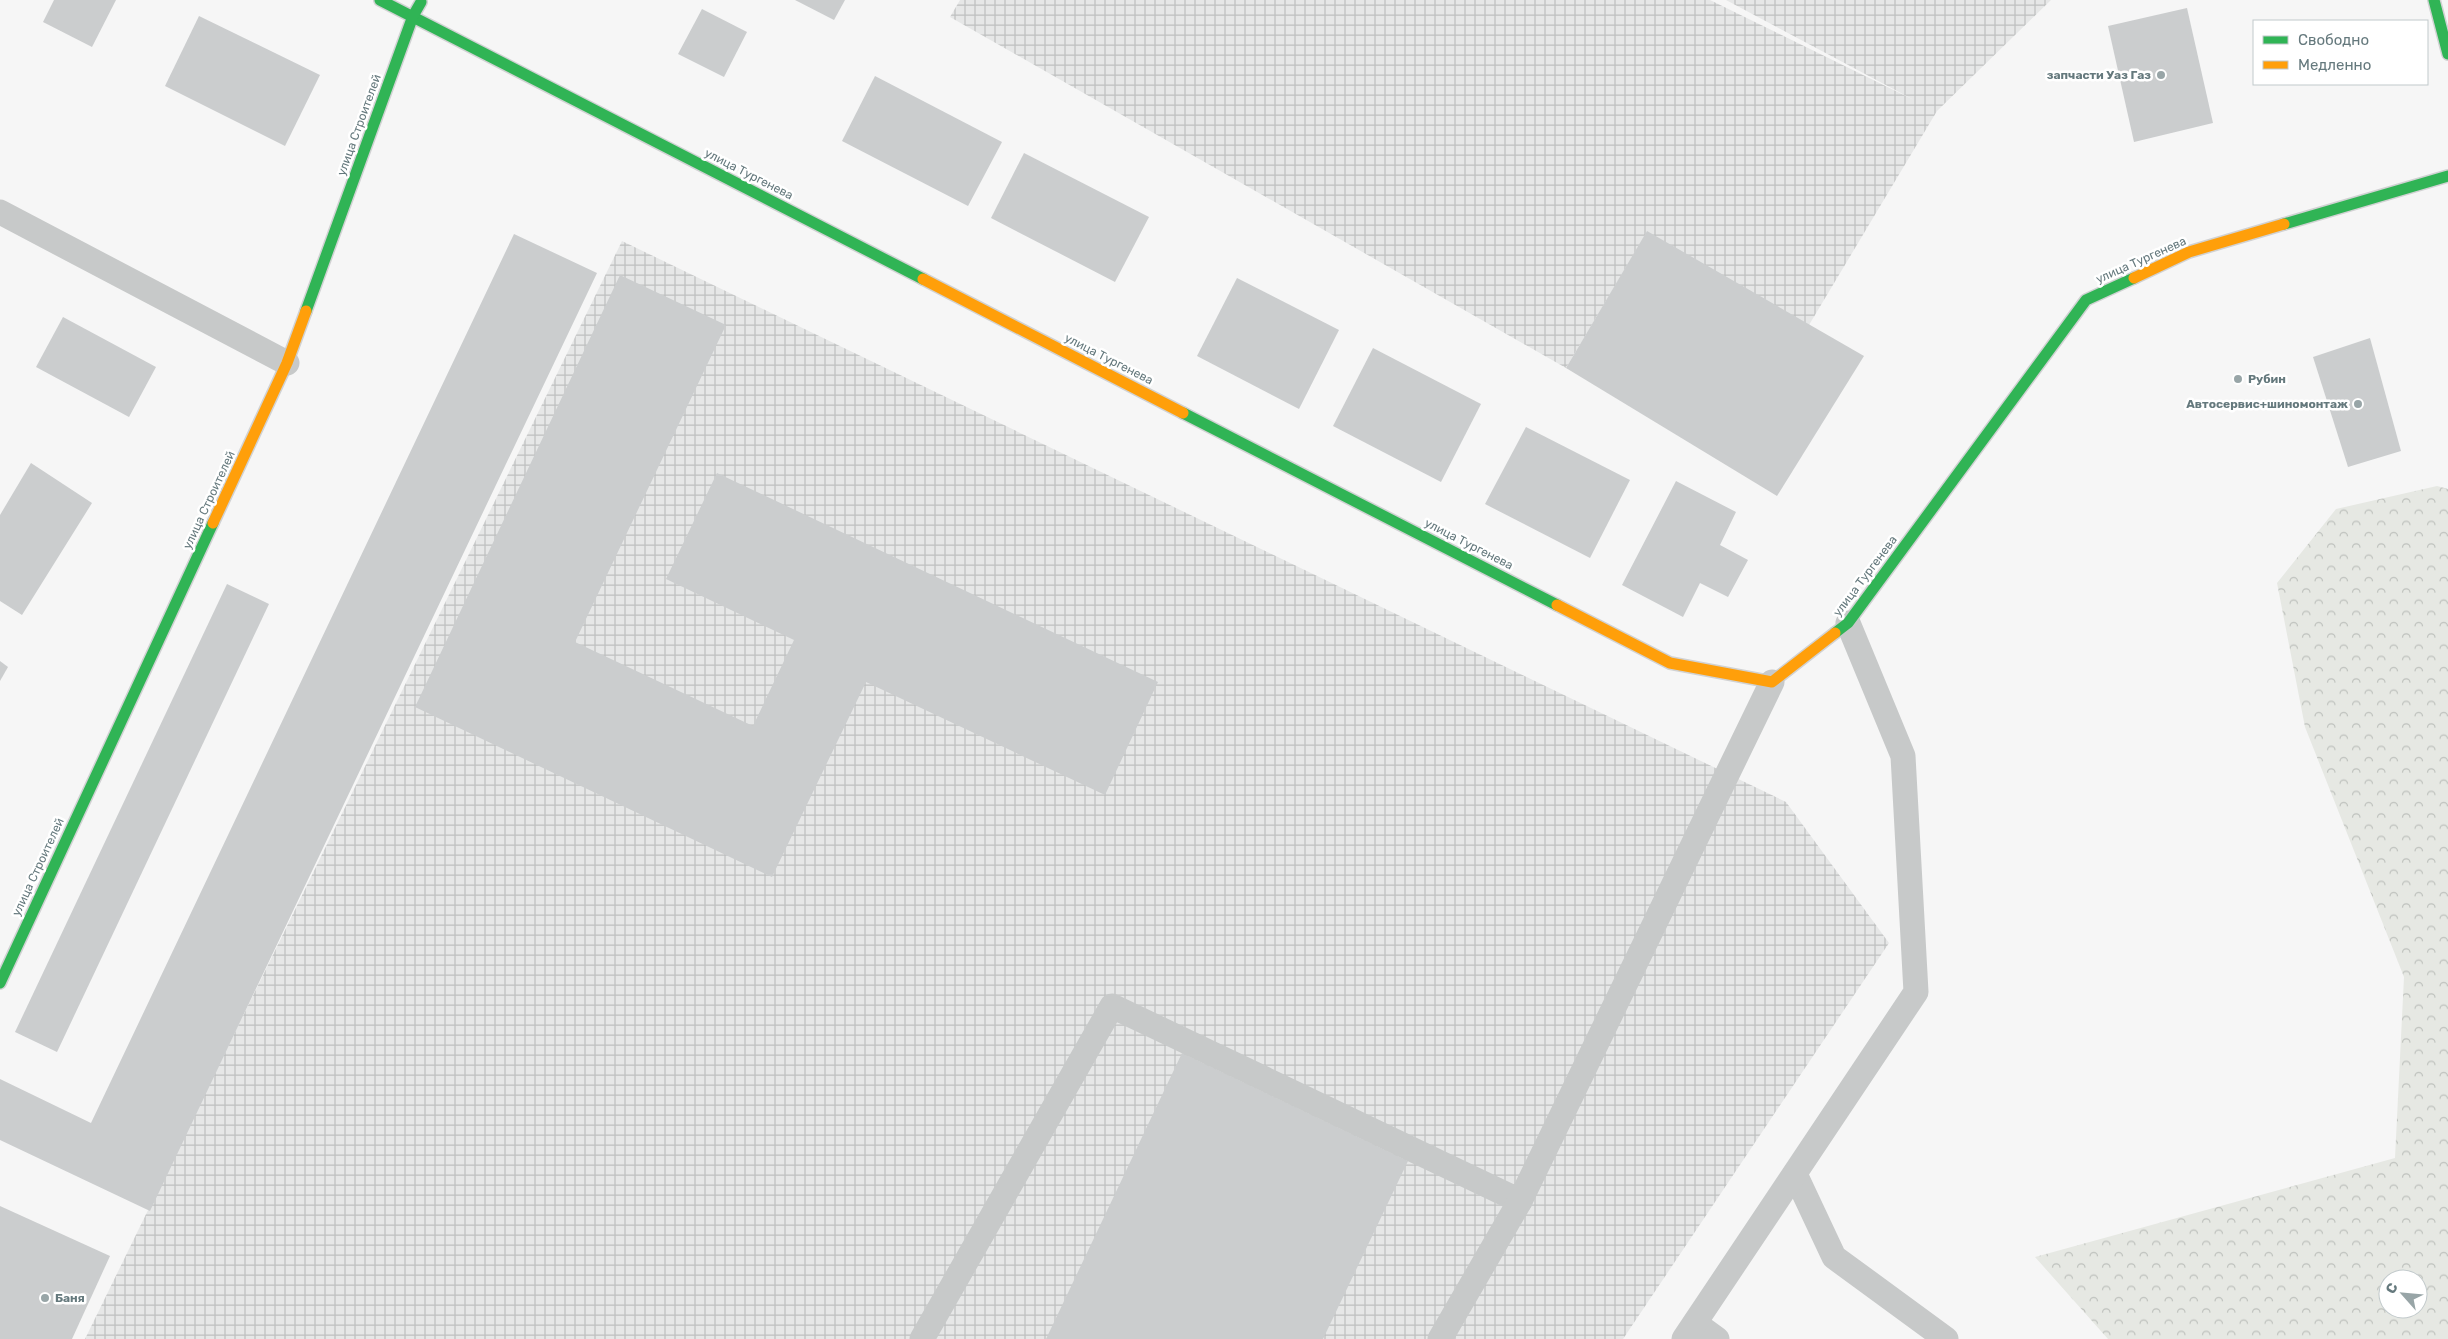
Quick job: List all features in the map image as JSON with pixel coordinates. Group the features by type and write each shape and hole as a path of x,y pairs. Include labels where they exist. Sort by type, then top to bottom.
{"street":[{"name":"улица Тургенева","path":"380,0 1670,663 1772,682 1848,623 2086,300 2189,252 2448,176"},
{"name":"улица Строителей","path":"0,983 287,363 413,16 422,0"},
{"path":"2434,0 2448,54"}],"lane":[{"path":"0,212 287,363"},
{"path":"1717,1339 1690,1331 1916,992 1903,756 1848,623"},
{"path":"1440,1339 1520,1201 1772,682"},
{"path":"922,1339 1112,1006 1520,1201"},
{"path":"1794,1174 1834,1257 1946,1339"}],"shaded area":[{"path":"960,0 1710,0 1914,100 1726,0 2051,0 1937,111 1809,325 1647,232 1566,368 950,17"},
{"path":"622,241 1786,802 1889,943 1623,1339 85,1339"}],"green space":[{"path":"2437,486 2448,489 2448,1339 2108,1339 2035,1257 2395,1158 2404,977 2305,727 2277,583 2336,509"}],"building":[{"path":"54,0 116,0 92,47 43,22"},
{"path":"795,0 845,0 834,20"},
{"name":"запчасти Уаз Газ","path":"2187,8 2213,123 2134,142 2108,26"},
{"path":"702,9 747,32 724,77 678,54"},
{"path":"199,16 320,75 285,146 165,86"},
{"path":"875,76 1002,142 968,206 842,141"},
{"path":"1024,153 1149,217 1115,282 991,218"},
{"path":"1647,231 1864,356 1777,496 1566,368"},
{"path":"514,234 597,273 150,1211 0,1140 0,1079 91,1123"},
{"path":"620,275 726,325 575,642 753,726 794,640 666,579 717,473 1158,682 1105,795 866,682 772,877 415,707"},
{"path":"1237,278 1339,330 1299,409 1197,356"},
{"path":"63,317 156,367 129,417 36,367"},
{"name":"Автосервис+шиномонтаж","path":"2370,338 2401,451 2348,467 2313,357"},
{"path":"1373,348 1481,404 1441,482 1333,426"},
{"path":"1526,427 1630,480 1590,558 1485,504"},
{"path":"31,463 92,503 22,615 0,601 0,515"},
{"path":"1676,481 1736,512 1720,545 1748,560 1728,597 1700,583 1683,617 1622,585"},
{"path":"227,584 269,604 57,1052 15,1032"},
{"path":"0,661 8,667 0,681"},
{"path":"1182,1053 1408,1161 1323,1339 1046,1339"},
{"name":"Баня","path":"0,1206 110,1256 72,1339 0,1339"}],"traffic: fast":[{"path":"380,0 923,279"},
{"path":"2434,0 2448,54"},
{"path":"306,311 413,16 421,2"},
{"path":"2284,224 2448,176"},
{"path":"1835,633 1848,623 2086,300 2134,278"},
{"path":"1183,413 1557,605"},
{"path":"0,983 213,523"}],"traffic: slow":[{"path":"2134,278 2189,252 2284,224"},
{"path":"923,279 1183,413"},
{"path":"213,523 287,363 306,311"},
{"path":"1557,605 1670,663 1772,682 1835,633"}],"place":[{"name":"запчасти Уаз Газ","path":"2161,75"},
{"name":"Рубин","path":"2238,379"},
{"name":"Автосервис+шиномонтаж","path":"2358,404"},
{"name":"Баня","path":"45,1298"}]}
